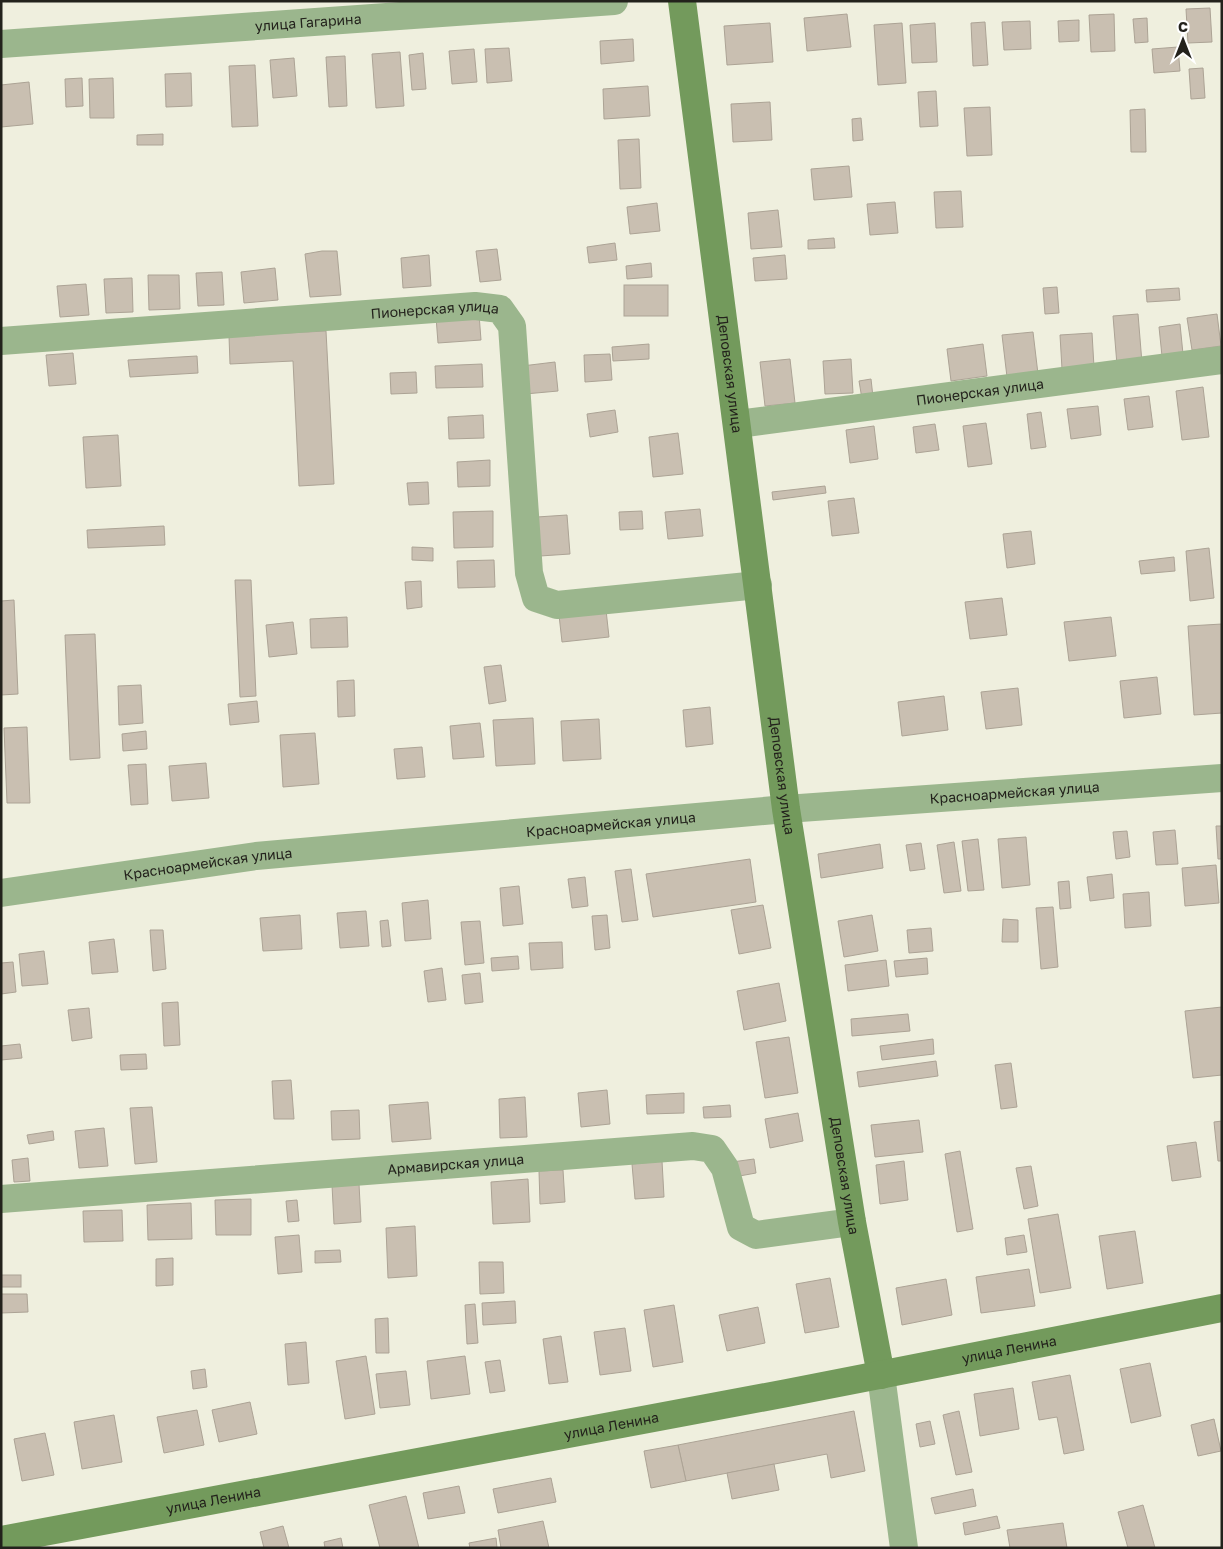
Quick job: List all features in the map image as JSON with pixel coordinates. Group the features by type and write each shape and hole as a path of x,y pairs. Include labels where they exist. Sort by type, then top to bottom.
{"main road":[{"name":"Деповская улица","path":"682,1 738,424 786,809 852,1222 881,1375"},
{"name":"улица Ленина","path":"1,1540 881,1375 1222,1308"}],"street":[{"name":"улица Гагарина","path":"1,44 614,1"},
{"name":"Пионерская улица","path":"1,341 475,306 500,309 512,326 529,573 536,598 557,605 758,585"},
{"name":"Пионерская улица","path":"738,424 1222,360"},
{"name":"Красноармейская улица","path":"1,893 256,856 786,809 1222,778"},
{"name":"Армавирская улица","path":"1,1199 693,1146 712,1150 725,1168 741,1227 756,1235 852,1222"},
{"name":"Деповская улица","path":"881,1375 904,1548"}],"building":[{"path":"1210,8 1212,42 1188,43 1186,9"},
{"path":"847,14 851,47 807,51 804,18"},
{"path":"1114,14 1115,51 1091,52 1089,15"},
{"path":"1147,18 1148,42 1135,43 1133,19"},
{"path":"1079,20 1079,41 1059,42 1058,21"},
{"path":"1030,21 1031,49 1004,50 1002,22"},
{"path":"985,22 988,65 973,66 971,23"},
{"path":"770,23 773,62 727,65 724,26"},
{"path":"902,23 906,83 878,85 874,25"},
{"path":"935,23 937,62 912,63 910,25"},
{"path":"633,39 634,61 601,64 600,41"},
{"path":"1178,47 1180,71 1154,73 1152,49"},
{"path":"509,48 512,81 487,83 485,49"},
{"path":"474,49 477,82 452,84 449,51"},
{"path":"400,52 404,106 376,108 372,54"},
{"path":"423,53 426,89 412,90 409,55"},
{"path":"345,56 347,106 329,107 326,57"},
{"path":"294,58 297,96 273,98 270,60"},
{"path":"255,65 258,126 232,127 229,66"},
{"path":"1203,68 1205,98 1191,99 1189,69"},
{"path":"191,73 192,106 166,107 165,74"},
{"path":"82,78 83,106 66,107 65,79"},
{"path":"113,78 114,118 90,118 89,79"},
{"path":"29,82 33,124 1,127 1,85"},
{"path":"648,86 650,116 604,119 603,89"},
{"path":"936,91 938,126 920,127 918,92"},
{"path":"770,102 772,140 733,142 731,104"},
{"path":"990,107 992,155 967,156 964,108"},
{"path":"1145,109 1146,152 1131,152 1130,110"},
{"path":"861,118 863,140 853,141 852,119"},
{"path":"163,134 163,145 137,145 137,135"},
{"path":"639,139 641,188 620,189 618,140"},
{"path":"849,166 852,197 814,200 811,169"},
{"path":"961,191 963,227 936,228 934,192"},
{"path":"895,202 898,233 870,235 867,204"},
{"path":"657,203 660,231 630,234 627,207"},
{"path":"778,210 782,247 751,249 748,213"},
{"path":"834,238 835,248 808,249 808,240"},
{"path":"615,243 617,260 589,263 587,247"},
{"path":"497,249 501,280 480,282 476,251"},
{"path":"337,251 341,295 310,297 305,254"},
{"path":"429,255 431,286 403,288 401,258"},
{"path":"785,255 787,279 755,281 753,258"},
{"path":"651,263 652,277 627,279 626,266"},
{"path":"275,268 278,300 244,303 241,272"},
{"path":"222,272 224,305 198,306 196,273"},
{"path":"148,275 179,275 180,309 149,310"},
{"path":"132,278 133,312 106,313 104,279"},
{"path":"86,284 89,315 60,317 57,286"},
{"path":"624,285 668,285 668,316 624,316"},
{"path":"1057,287 1059,313 1045,314 1043,288"},
{"path":"1179,288 1180,300 1147,302 1146,290"},
{"path":"479,314 481,340 438,343 436,317"},
{"path":"1138,314 1142,363 1117,365 1113,316"},
{"path":"1217,314 1221,346 1192,350 1187,318"},
{"path":"1180,324 1183,354 1162,356 1159,327"},
{"path":"326,331 334,484 299,486 293,361 230,364 229,336"},
{"path":"1033,332 1038,374 1007,377 1002,335"},
{"path":"1092,333 1094,367 1062,369 1060,335"},
{"path":"649,344 649,359 613,361 612,347"},
{"path":"983,344 987,376 951,381 947,349"},
{"path":"73,353 76,384 49,386 46,355"},
{"path":"610,354 612,380 585,382 584,355"},
{"path":"197,356 198,373 130,377 128,360"},
{"path":"790,359 795,403 765,406 760,362"},
{"path":"851,359 853,393 825,394 823,361"},
{"path":"555,362 558,391 525,394 522,366"},
{"path":"482,364 483,387 436,388 435,366"},
{"path":"416,372 417,393 391,394 390,373"},
{"path":"871,379 873,397 862,399 859,381"},
{"path":"1203,387 1209,437 1182,440 1176,391"},
{"path":"1149,396 1153,427 1128,430 1124,399"},
{"path":"1098,406 1101,435 1071,439 1067,409"},
{"path":"615,410 618,432 590,437 587,414"},
{"path":"1041,412 1046,447 1031,449 1027,414"},
{"path":"483,415 484,438 449,439 448,417"},
{"path":"986,423 992,464 968,467 963,426"},
{"path":"935,424 939,450 916,453 913,427"},
{"path":"874,426 878,459 850,463 846,430"},
{"path":"678,433 683,474 653,477 649,437"},
{"path":"118,435 121,486 86,488 83,437"},
{"path":"490,460 490,486 458,487 457,462"},
{"path":"428,482 429,504 409,505 407,483"},
{"path":"825,486 826,493 773,500 772,492"},
{"path":"854,498 859,533 832,536 828,501"},
{"path":"700,509 703,536 668,539 665,512"},
{"path":"493,511 493,547 454,548 453,512"},
{"path":"642,511 643,529 620,530 619,512"},
{"path":"567,515 570,554 540,556 537,517"},
{"path":"164,526 165,545 88,548 87,530"},
{"path":"1031,531 1035,564 1007,568 1003,534"},
{"path":"412,547 433,548 433,561 412,560"},
{"path":"1209,548 1214,598 1190,601 1186,551"},
{"path":"1174,557 1175,571 1141,574 1139,561"},
{"path":"494,560 495,587 458,588 457,561"},
{"path":"235,580 251,580 256,696 240,697"},
{"path":"421,581 422,607 407,609 405,582"},
{"path":"1002,598 1007,635 970,639 965,602"},
{"path":"14,600 18,694 1,695 1,601"},
{"path":"606,610 609,637 562,642 559,615"},
{"path":"347,617 348,647 311,648 310,619"},
{"path":"1111,617 1116,656 1069,661 1064,622"},
{"path":"293,622 297,654 269,657 266,625"},
{"path":"1222,624 1222,713 1194,715 1188,626"},
{"path":"95,634 100,758 70,760 65,635"},
{"path":"501,665 506,701 489,704 484,667"},
{"path":"1157,677 1161,714 1124,718 1120,681"},
{"path":"354,680 355,716 338,717 337,681"},
{"path":"141,685 143,723 119,725 118,686"},
{"path":"1018,688 1022,725 986,729 981,692"},
{"path":"944,696 948,730 902,736 898,702"},
{"path":"257,701 259,722 230,725 228,704"},
{"path":"710,707 713,744 686,747 683,710"},
{"path":"533,718 535,764 496,766 493,720"},
{"path":"599,719 601,759 563,761 561,721"},
{"path":"480,723 484,757 453,759 450,726"},
{"path":"27,727 30,803 7,803 4,728"},
{"path":"146,731 147,749 123,751 122,734"},
{"path":"315,733 319,784 283,787 280,735"},
{"path":"422,747 425,777 397,779 394,749"},
{"path":"206,763 209,798 172,801 169,766"},
{"path":"146,764 148,804 131,805 128,765"},
{"path":"1216,826 1222,826 1222,859 1218,859"},
{"path":"1175,830 1178,864 1156,865 1153,832"},
{"path":"1127,831 1130,857 1116,859 1113,832"},
{"path":"1026,837 1030,885 1002,888 998,839"},
{"path":"978,839 984,890 968,891 962,841"},
{"path":"954,842 961,891 944,893 937,845"},
{"path":"921,843 925,869 910,871 906,845"},
{"path":"880,844 883,868 821,878 818,854"},
{"path":"750,859 756,902 653,917 646,874"},
{"path":"1216,865 1219,903 1185,906 1182,868"},
{"path":"631,869 638,920 622,922 615,871"},
{"path":"1112,874 1114,898 1090,901 1087,877"},
{"path":"585,877 588,906 572,908 568,879"},
{"path":"1069,881 1071,908 1060,909 1058,882"},
{"path":"519,886 523,924 503,926 500,888"},
{"path":"1149,892 1151,926 1125,928 1123,894"},
{"path":"428,900 431,939 405,941 402,903"},
{"path":"763,905 771,948 739,954 731,910"},
{"path":"1053,907 1058,967 1041,969 1036,908"},
{"path":"366,911 369,946 340,948 337,913"},
{"path":"300,915 302,949 263,951 260,918"},
{"path":"607,915 610,948 595,950 592,916"},
{"path":"872,915 878,951 844,957 838,921"},
{"path":"1003,919 1018,920 1018,942 1002,942"},
{"path":"388,920 391,946 382,947 380,921"},
{"path":"480,921 484,963 465,965 461,922"},
{"path":"931,928 933,951 909,953 907,930"},
{"path":"150,930 163,930 166,969 153,971"},
{"path":"114,939 118,972 92,974 89,942"},
{"path":"562,942 563,968 531,970 529,943"},
{"path":"44,951 48,984 22,986 19,954"},
{"path":"518,956 519,969 492,971 491,958"},
{"path":"927,958 928,974 896,977 894,961"},
{"path":"886,960 889,986 848,991 845,965"},
{"path":"13,962 16,992 1,994 1,963"},
{"path":"442,968 446,1000 428,1002 424,971"},
{"path":"480,973 483,1002 465,1004 462,975"},
{"path":"779,983 786,1021 744,1030 737,991"},
{"path":"178,1002 180,1045 164,1046 162,1003"},
{"path":"1222,1007 1222,1075 1193,1078 1185,1011"},
{"path":"89,1008 92,1038 72,1041 68,1010"},
{"path":"908,1014 910,1031 852,1036 851,1019"},
{"path":"789,1037 798,1093 765,1098 756,1042"},
{"path":"933,1039 934,1054 882,1060 880,1046"},
{"path":"20,1044 22,1058 1,1060 1,1046"},
{"path":"146,1054 147,1069 121,1070 120,1055"},
{"path":"936,1061 938,1076 859,1087 857,1072"},
{"path":"1011,1063 1017,1107 1001,1109 995,1065"},
{"path":"291,1080 294,1119 274,1119 272,1081"},
{"path":"607,1090 610,1124 581,1127 578,1093"},
{"path":"684,1093 684,1113 647,1114 646,1095"},
{"path":"525,1097 527,1137 500,1138 499,1099"},
{"path":"428,1102 431,1139 392,1142 389,1105"},
{"path":"730,1105 731,1117 704,1118 703,1107"},
{"path":"152,1107 157,1162 135,1164 130,1108"},
{"path":"359,1110 360,1139 332,1140 331,1111"},
{"path":"798,1113 803,1141 770,1148 765,1119"},
{"path":"919,1120 923,1152 875,1157 871,1125"},
{"path":"1222,1121 1222,1161 1218,1161 1214,1122"},
{"path":"104,1128 108,1166 79,1168 75,1131"},
{"path":"53,1131 54,1140 29,1144 27,1135"},
{"path":"1196,1142 1201,1177 1172,1181 1167,1146"},
{"path":"960,1151 973,1229 957,1232 945,1154"},
{"path":"28,1158 30,1181 14,1182 12,1160"},
{"path":"754,1159 756,1173 734,1177 732,1162"},
{"path":"662,1161 664,1197 635,1199 632,1164"},
{"path":"904,1161 908,1200 880,1204 876,1165"},
{"path":"1031,1166 1038,1206 1024,1209 1016,1168"},
{"path":"563,1170 565,1202 540,1204 539,1171"},
{"path":"528,1179 530,1222 493,1224 491,1182"},
{"path":"359,1184 361,1222 334,1224 332,1185"},
{"path":"251,1199 251,1235 216,1235 215,1200"},
{"path":"297,1200 299,1221 288,1222 286,1201"},
{"path":"191,1203 192,1239 148,1240 147,1205"},
{"path":"122,1210 123,1241 84,1242 83,1211"},
{"path":"1058,1214 1071,1288 1040,1293 1028,1219"},
{"path":"415,1226 417,1276 388,1278 386,1228"},
{"path":"1135,1231 1143,1283 1107,1289 1099,1236"},
{"path":"299,1235 302,1272 278,1274 275,1237"},
{"path":"1024,1235 1027,1252 1007,1255 1005,1238"},
{"path":"340,1250 341,1262 315,1263 315,1251"},
{"path":"173,1258 173,1285 156,1286 156,1259"},
{"path":"479,1262 503,1262 504,1293 480,1294"},
{"path":"1029,1269 1035,1306 981,1313 976,1277"},
{"path":"1,1275 21,1275 21,1287 1,1287"},
{"path":"830,1278 839,1327 805,1333 796,1284"},
{"path":"946,1279 952,1315 902,1325 896,1288"},
{"path":"1,1294 27,1294 28,1312 1,1313"},
{"path":"515,1301 516,1323 483,1325 482,1303"},
{"path":"475,1304 478,1343 467,1344 465,1305"},
{"path":"674,1305 683,1362 653,1367 644,1310"},
{"path":"758,1307 765,1343 727,1351 719,1315"},
{"path":"388,1318 389,1353 376,1353 375,1319"},
{"path":"625,1328 631,1371 600,1375 594,1332"},
{"path":"561,1336 568,1382 549,1384 543,1339"},
{"path":"306,1342 309,1383 288,1385 285,1344"},
{"path":"366,1356 375,1414 345,1419 336,1361"},
{"path":"465,1356 470,1394 431,1399 427,1361"},
{"path":"500,1360 505,1391 490,1393 485,1362"},
{"path":"1150,1363 1161,1416 1131,1423 1120,1369"},
{"path":"205,1369 207,1387 193,1389 191,1371"},
{"path":"406,1371 410,1405 380,1408 376,1374"},
{"path":"1070,1375 1084,1450 1064,1454 1057,1417 1039,1420 1032,1382"},
{"path":"1013,1388 1019,1429 980,1436 974,1394"},
{"path":"250,1402 257,1434 219,1442 212,1410"},
{"path":"197,1410 204,1445 164,1453 157,1417"},
{"path":"854,1411 865,1471 831,1478 827,1454 686,1481 678,1445"},
{"path":"959,1411 972,1472 956,1475 943,1415"},
{"path":"114,1415 122,1462 82,1469 74,1422"},
{"path":"1214,1419 1221,1451 1198,1456 1191,1425"},
{"path":"930,1421 935,1444 920,1447 916,1424"},
{"path":"45,1433 54,1475 22,1481 14,1439"},
{"path":"678,1445 686,1481 651,1488 644,1451"},
{"path":"774,1464 779,1490 732,1499 727,1473"},
{"path":"551,1478 556,1502 498,1513 493,1489"},
{"path":"459,1486 465,1513 428,1519 423,1493"},
{"path":"973,1489 976,1506 935,1514 931,1498"},
{"path":"406,1496 419,1548 380,1548 369,1505"},
{"path":"1143,1505 1155,1548 1128,1548 1118,1512"},
{"path":"997,1516 1000,1528 965,1535 963,1523"},
{"path":"543,1521 549,1548 501,1548 498,1530"},
{"path":"1063,1523 1067,1548 1010,1548 1007,1530"},
{"path":"283,1526 289,1548 264,1548 260,1532"},
{"path":"341,1538 343,1548 325,1548 324,1542"},
{"path":"496,1538 497,1548 470,1548 469,1543"}]}
